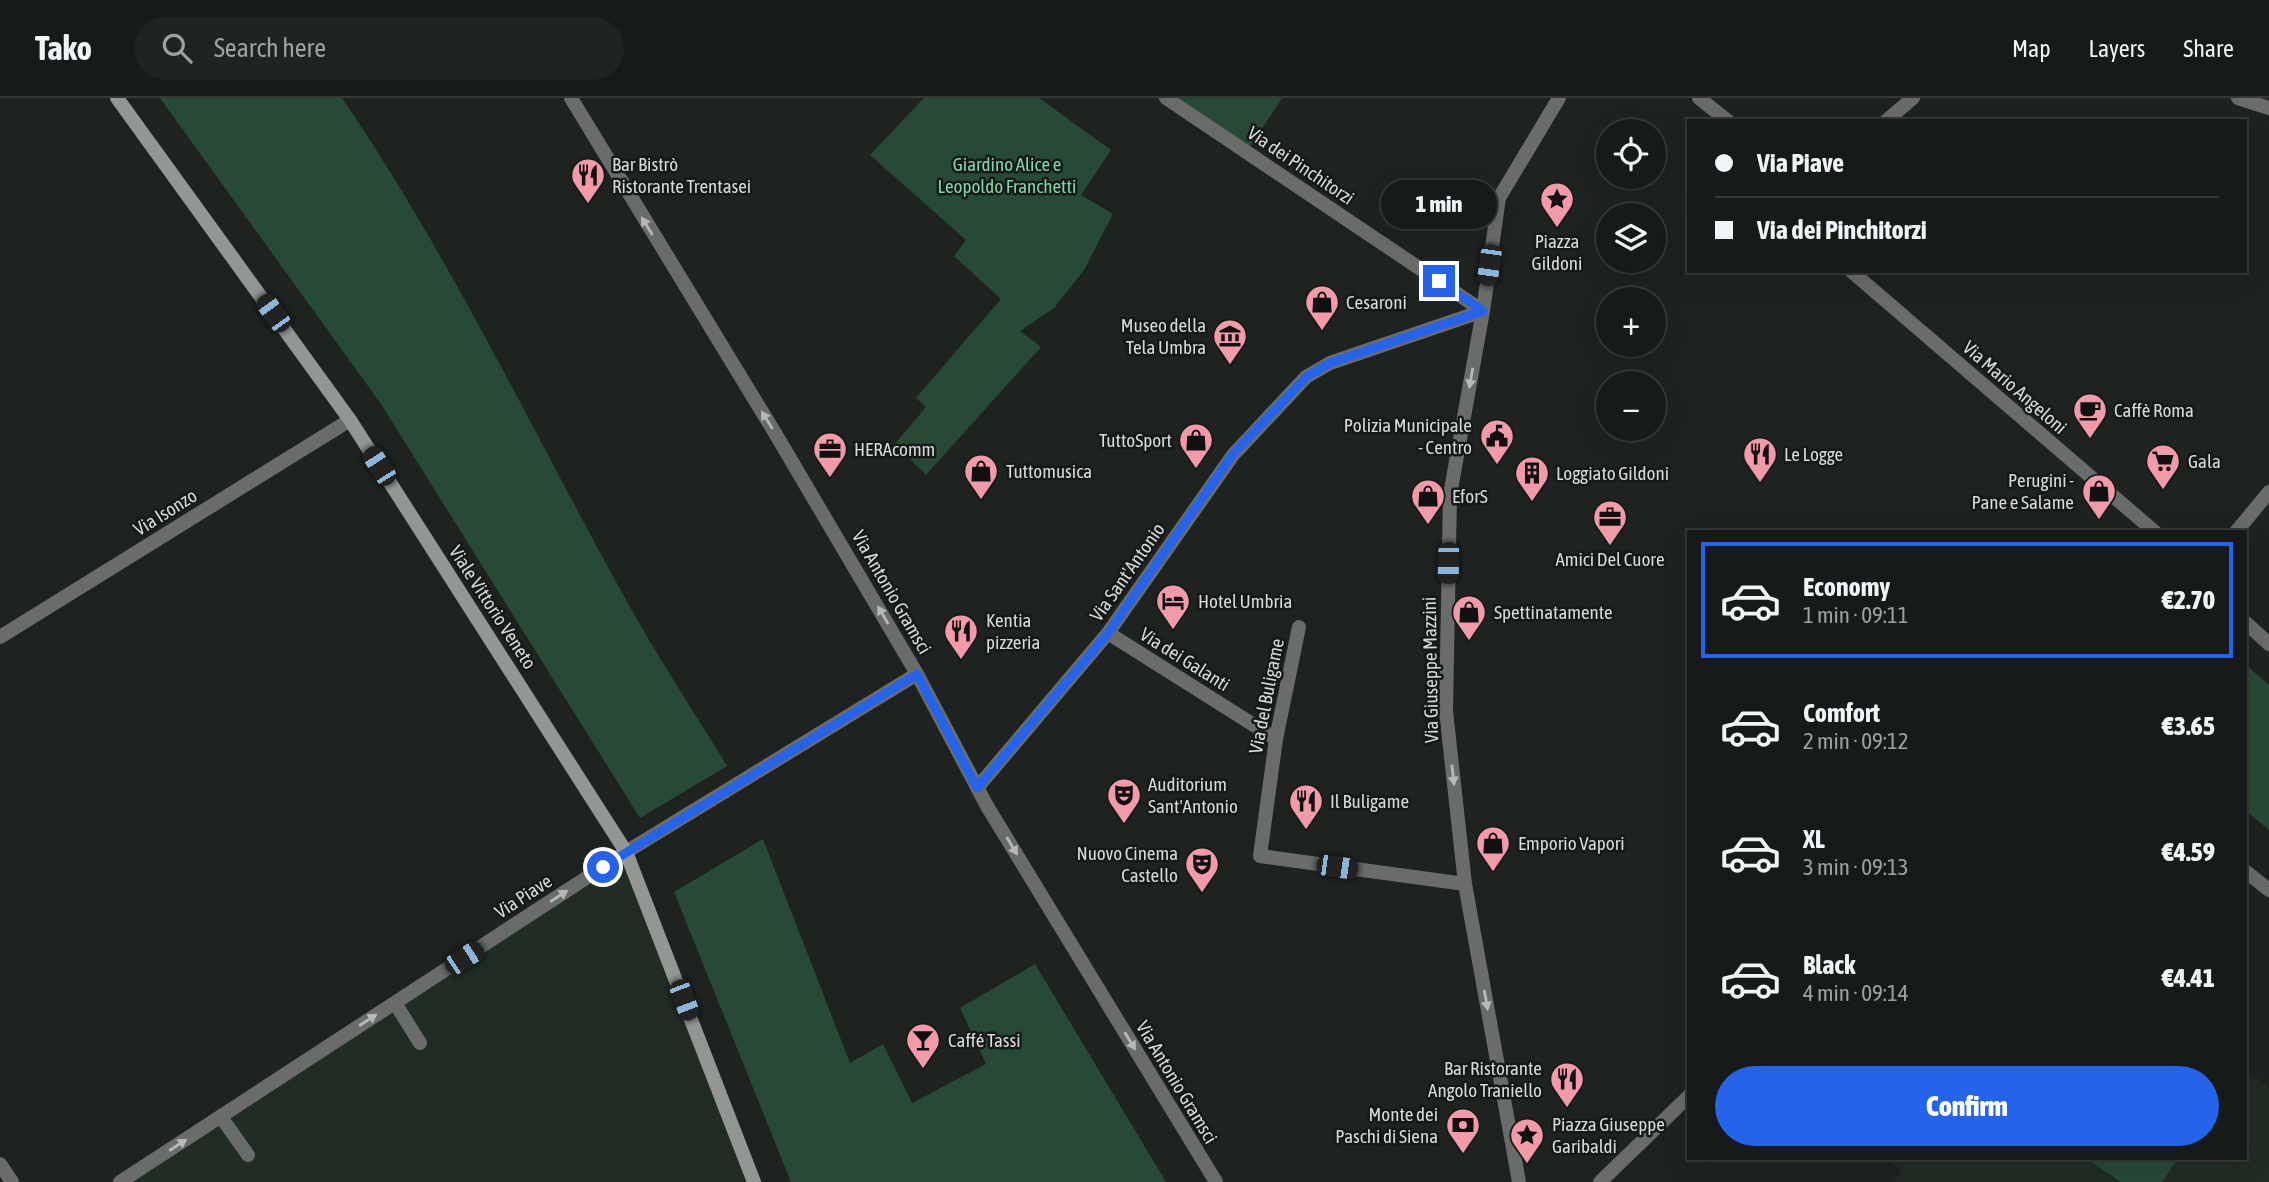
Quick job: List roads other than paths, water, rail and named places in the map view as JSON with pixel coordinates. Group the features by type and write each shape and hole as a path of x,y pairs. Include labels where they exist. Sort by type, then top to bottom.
{"main road":[{"name":"Viale Vittorio Veneto","path":"117,98 350,420 626,852 754,1182"}],"street":[{"name":"Via Antonio Gramsci","path":"571,98 782,444 917,674 977,788 1216,1182"},
{"name":"Via dei Pinchitorzi","path":"1166,98 1483,311"},
{"name":"Via Giuseppe Mazzini","path":"1519,1182 1465,884 1446,711 1449,522 1450,495 1483,311 1499,198 1559,98"},
{"path":"1699,98 1725,119"},
{"path":"1888,119 1913,98"},
{"path":"2238,98 2269,108"},
{"name":"Via Mario Angeloni","path":"1853,273 2153,530"},
{"name":"Via Sant'Antonio","path":"977,788 1108,633 1233,454 1306,377 1330,363 1483,311"},
{"name":"Via Isonzo","path":"0,637 350,420"},
{"path":"2238,530 2269,492"},
{"path":"2247,624 2269,644"},
{"name":"Via del Buligame","path":"1299,627 1276,739 1260,856 1465,884"},
{"name":"Via dei Galanti","path":"1108,633 1276,739"},
{"name":"Via Piave","path":"120,1182 626,852 917,674"},
{"path":"2247,873 2269,890"},
{"path":"395,1003 420,1043"},
{"path":"1600,1182 1687,1098"},
{"path":"221,1117 248,1155"},
{"path":"0,1164 12,1182"}],"place":[{"name":"Bar Bistrò Ristorante Trentasei","path":"588,205"},
{"name":"Piazza Gildoni","path":"1557,229"},
{"name":"Cesaroni","path":"1322,332"},
{"name":"Museo della Tela Umbra","path":"1230,366"},
{"name":"Caffè Roma","path":"2090,440"},
{"name":"Polizia Municipale - Centro","path":"1497,466"},
{"name":"TuttoSport","path":"1196,470"},
{"name":"HERAcomm","path":"830,479"},
{"name":"Le Logge","path":"1760,484"},
{"name":"Gala","path":"2163,491"},
{"name":"Tuttomusica","path":"981,501"},
{"name":"Loggiato Gildoni","path":"1532,503"},
{"name":"Perugini - Pane e Salame","path":"2099,521"},
{"name":"EforS","path":"1428,526"},
{"name":"Amici Del Cuore","path":"1610,547"},
{"name":"Hotel Umbria","path":"1173,631"},
{"name":"Spettinatamente","path":"1469,642"},
{"name":"Kentia pizzeria","path":"961,661"},
{"name":"Auditorium Sant'Antonio","path":"1124,825"},
{"name":"Il Buligame","path":"1306,831"},
{"name":"Emporio Vapori","path":"1493,873"},
{"name":"Nuovo Cinema Castello","path":"1202,894"},
{"name":"Caffé Tassi","path":"923,1070"},
{"name":"Bar Ristorante Angolo Traniello","path":"1567,1109"},
{"name":"Monte dei Paschi di Siena","path":"1463,1155"},
{"name":"Piazza Giuseppe Garibaldi","path":"1527,1165"}],"park label":[{"name":"Giardino Alice e Leopoldo Franchetti","path":"1007,175"}]}
